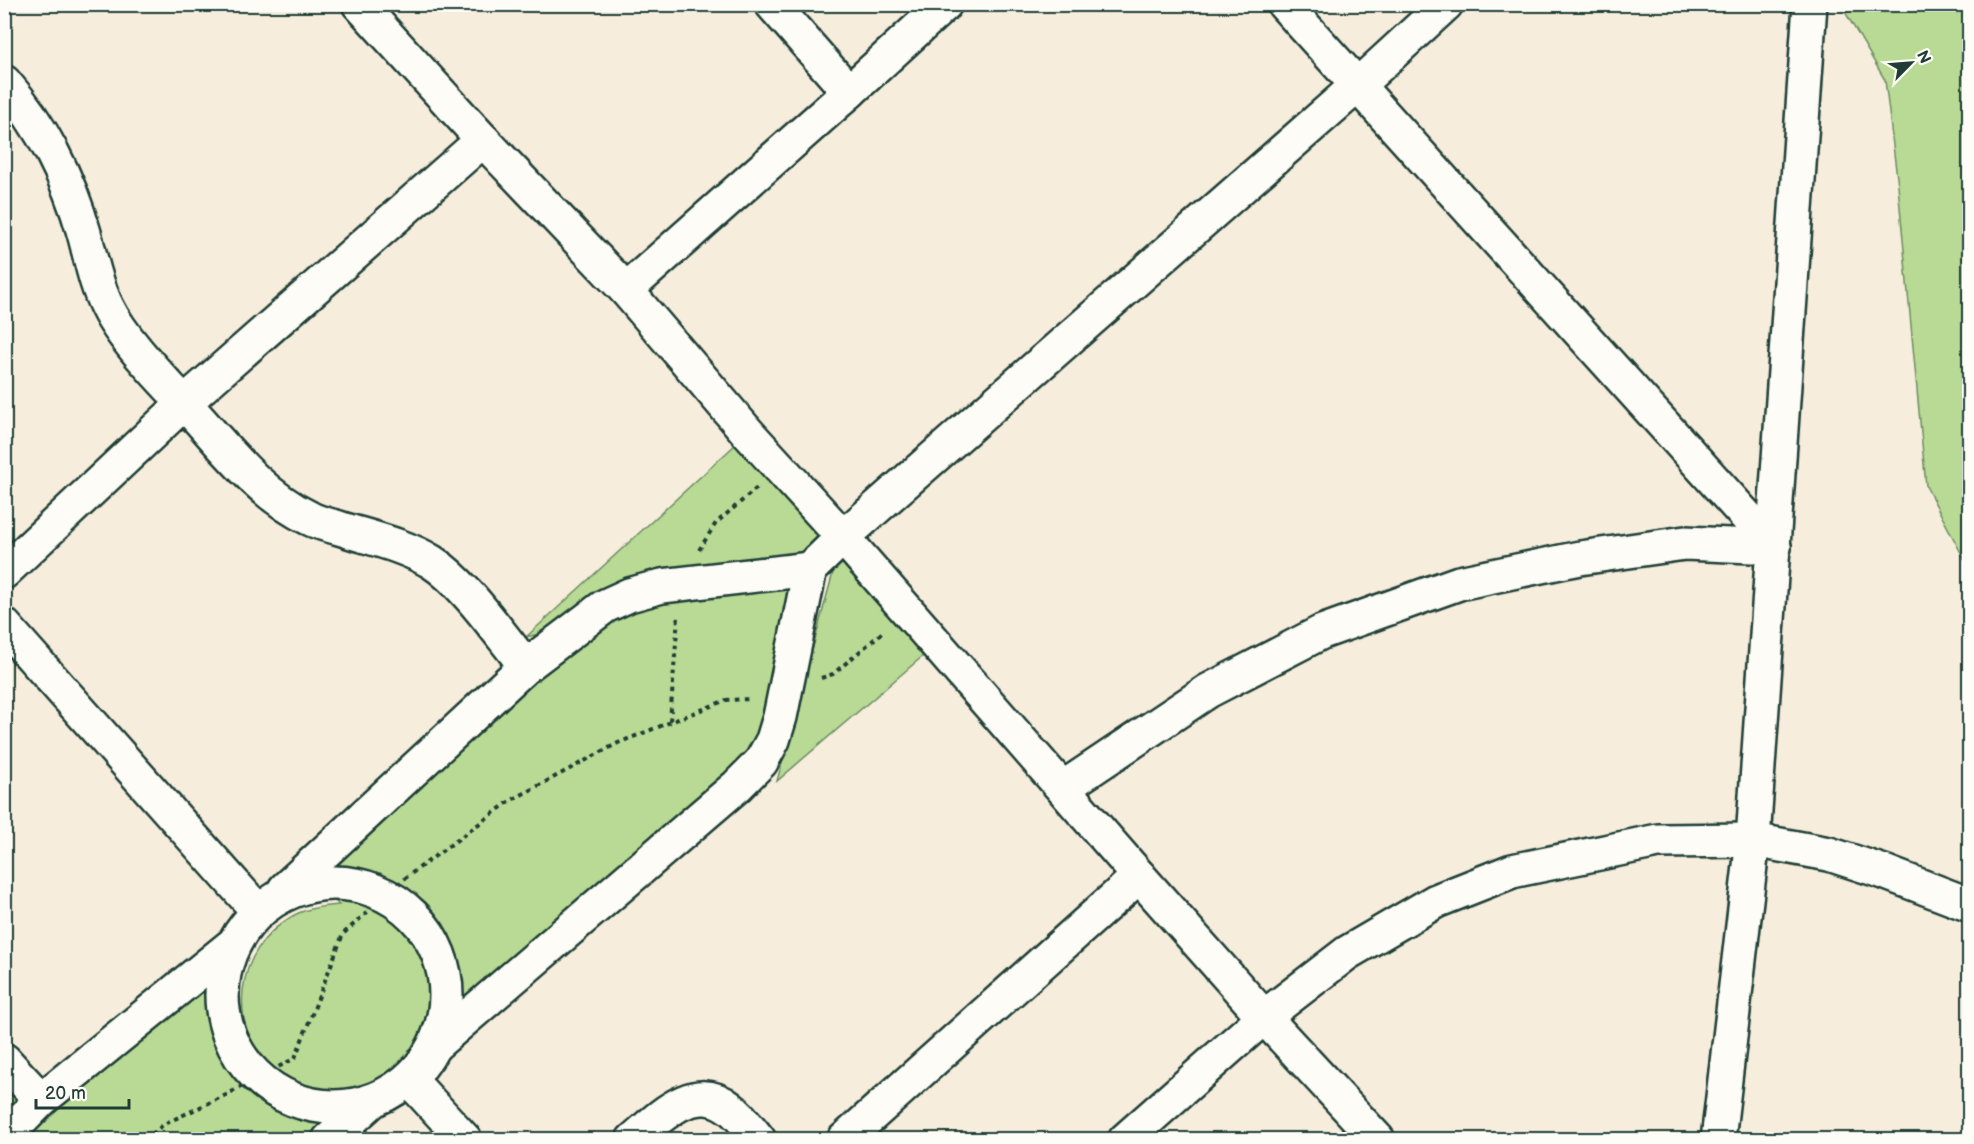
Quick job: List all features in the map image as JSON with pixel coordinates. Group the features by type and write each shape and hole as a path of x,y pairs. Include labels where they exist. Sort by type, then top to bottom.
{"street":[{"path":"359,4 483,140 626,290 748,433 843,537 1139,876 1377,1140"},
{"path":"772,4 849,92"},
{"path":"626,290 945,4"},
{"path":"1284,4 1774,547"},
{"path":"329,1140 371,1102 409,1079 436,1044 737,786 761,762 773,740 810,569 843,537 1358,85 1446,4"},
{"path":"1718,1140 1753,840 1810,4"},
{"path":"4,82 20,100 48,144 70,191 84,232 95,277 107,308 126,336 184,403 256,480 309,519 400,546 433,563 459,584 526,666"},
{"path":"4,572 184,403 483,140"},
{"path":"1063,788 1208,692 1322,632 1459,583 1580,558 1685,543 1774,547"},
{"path":"4,1138 41,1100 231,946 268,903 526,666 605,606 628,595 662,586 810,569"},
{"path":"4,625 268,903"},
{"path":"1125,1140 1264,1017 1356,947 1436,901 1512,872 1658,841 1753,840 1828,854 1884,872 1970,905"},
{"path":"844,1140 1139,876"},
{"path":"268,903 317,883 358,884 395,900 424,928 442,965 446,1005 436,1044"},
{"path":"231,946 221,989 228,1033 250,1071 285,1097 328,1108 371,1102"},
{"path":"4,1060 41,1100"},
{"path":"409,1079 465,1140"},
{"path":"633,1140 670,1108 692,1098 712,1098 731,1108 759,1140"}],"path":[{"path":"145,1140 164,1124 295,1058 343,934 404,879 510,801 618,743 726,700 749,700 833,674 908,611"}],"green space":[{"path":"1841,5 1969,5 1969,568 1926,486 1898,186 1885,80"},
{"path":"748,433 937,644 777,781 842,539 810,569 761,762 463,1021 436,996 432,1031 422,1051 400,1078 409,1079 338,1139 5,1140 5,1097 12,1091 41,1100 231,946 250,1070 271,1072 257,1053 248,1033 243,1011 243,990 248,969 258,949 272,931 296,914 314,908 339,905 317,883 589,622 526,637"}]}
